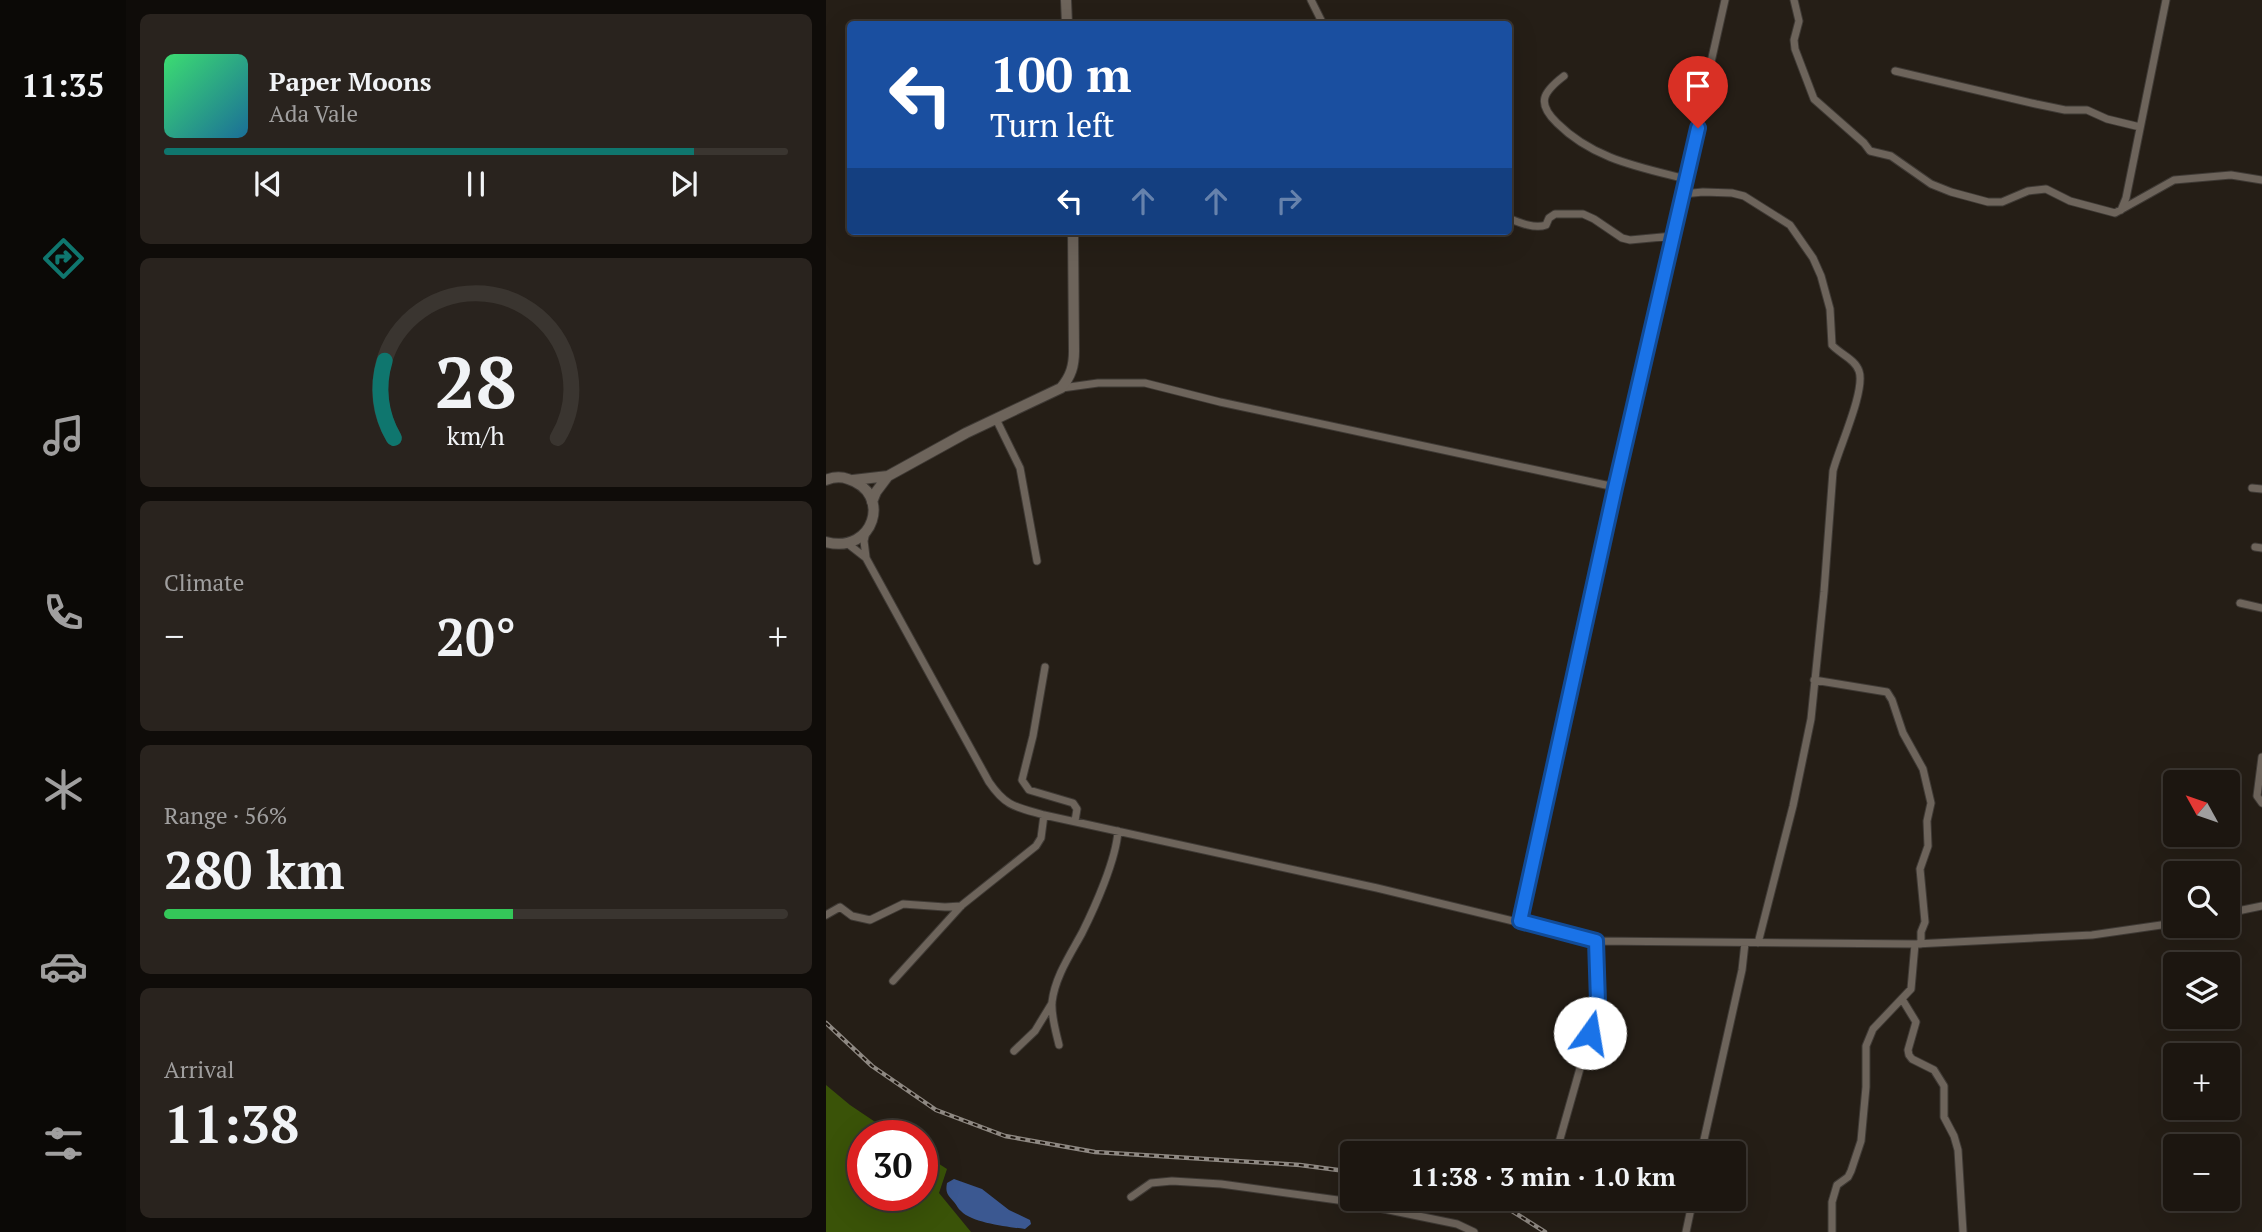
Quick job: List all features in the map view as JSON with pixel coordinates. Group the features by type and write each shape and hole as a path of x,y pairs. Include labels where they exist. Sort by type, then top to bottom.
{"street":[{"path":"1066,0 1067,21"},
{"path":"1311,0 1322,21"},
{"path":"1520,921 1726,0"},
{"path":"1794,0 1799,21 1794,40 1795,49 1814,99 1870,151 1891,156 1931,184 1951,192 1988,202 2002,202 2028,191 2046,189 2070,201 2115,214 2174,180 2231,175 2262,180"},
{"path":"2120,211 2126,198 2166,0"},
{"path":"1895,71 2065,110 2087,110 2107,119 2140,127"},
{"path":"1564,76 1546,93 1543,103 1546,111 1570,135 1603,156 1686,179"},
{"path":"1683,194 1732,192 1744,196 1790,225 1813,258 1821,276 1830,309 1832,345 1855,364 1860,372 1847,433 1833,471 1811,719 1793,806 1758,943"},
{"path":"1512,219 1541,227 1555,214 1583,214 1622,239 1673,236"},
{"path":"1061,388 1070,377 1074,365 1073,235"},
{"path":"872,502 888,476 935,449 1061,388 1098,383 1145,383 1220,402 1615,488"},
{"path":"996,419 1020,468 1037,561"},
{"path":"852,480 888,476"},
{"path":"828,478 842,477 865,488 872,502 873,512 864,541 866,558 999,798 1013,807 1377,888 1596,941 1918,944 2092,935 2163,925"},
{"path":"2252,488 2262,489"},
{"path":"826,542 848,544 866,532"},
{"path":"848,544 866,558"},
{"path":"2240,604 2262,608"},
{"path":"1045,667 1022,780 1028,790 1073,803 1077,809 1075,821"},
{"path":"1814,680 1887,692 1903,733 1923,769 1931,803 1927,821 1928,846 1920,869 1925,922 1918,944 1913,981 1902,999 1873,1029 1866,1046 1866,1087 1861,1141 1852,1171 1837,1185 1832,1202 1832,1232"},
{"path":"2262,757 2257,796 2262,803"},
{"path":"893,981 962,905 1036,846 1041,838 1044,816"},
{"path":"1014,1051 1035,1031 1052,1003 1062,969 1081,934 1111,864 1118,831"},
{"path":"826,915 840,907 852,916 870,920 903,904 945,907 962,905"},
{"path":"2240,911 2262,906"},
{"path":"1559,1141 1596,1012 1596,941"},
{"path":"1704,1141 1742,970 1745,943"},
{"path":"1902,999 1916,1022 1909,1055 1934,1070 1944,1086 1944,1117 1958,1150 1963,1232"},
{"path":"1052,1003 1059,1045"},
{"path":"1131,1197 1151,1183 1172,1181 1221,1184 1345,1200 1457,1224 1474,1232"},
{"path":"1686,1232 1690,1211"}],"green space":[{"path":"826,1085 872,1120 847,1120 847,1211 938,1211 938,1163 947,1169 939,1193 971,1232 826,1232"}],"water":[{"path":"954,1179 982,1189 1009,1210 1030,1220 1031,1224 1025,1229 1010,1227 966,1215 947,1192 947,1183"}],"railway":[{"path":"826,1023 872,1066 936,1110 1005,1136 1095,1152 1300,1165 1340,1170"},
{"path":"1512,1211 1545,1232"}],"route":[{"path":"1590,1033 1598,1002 1596,941 1520,921 1635,395 1698,128"}]}
